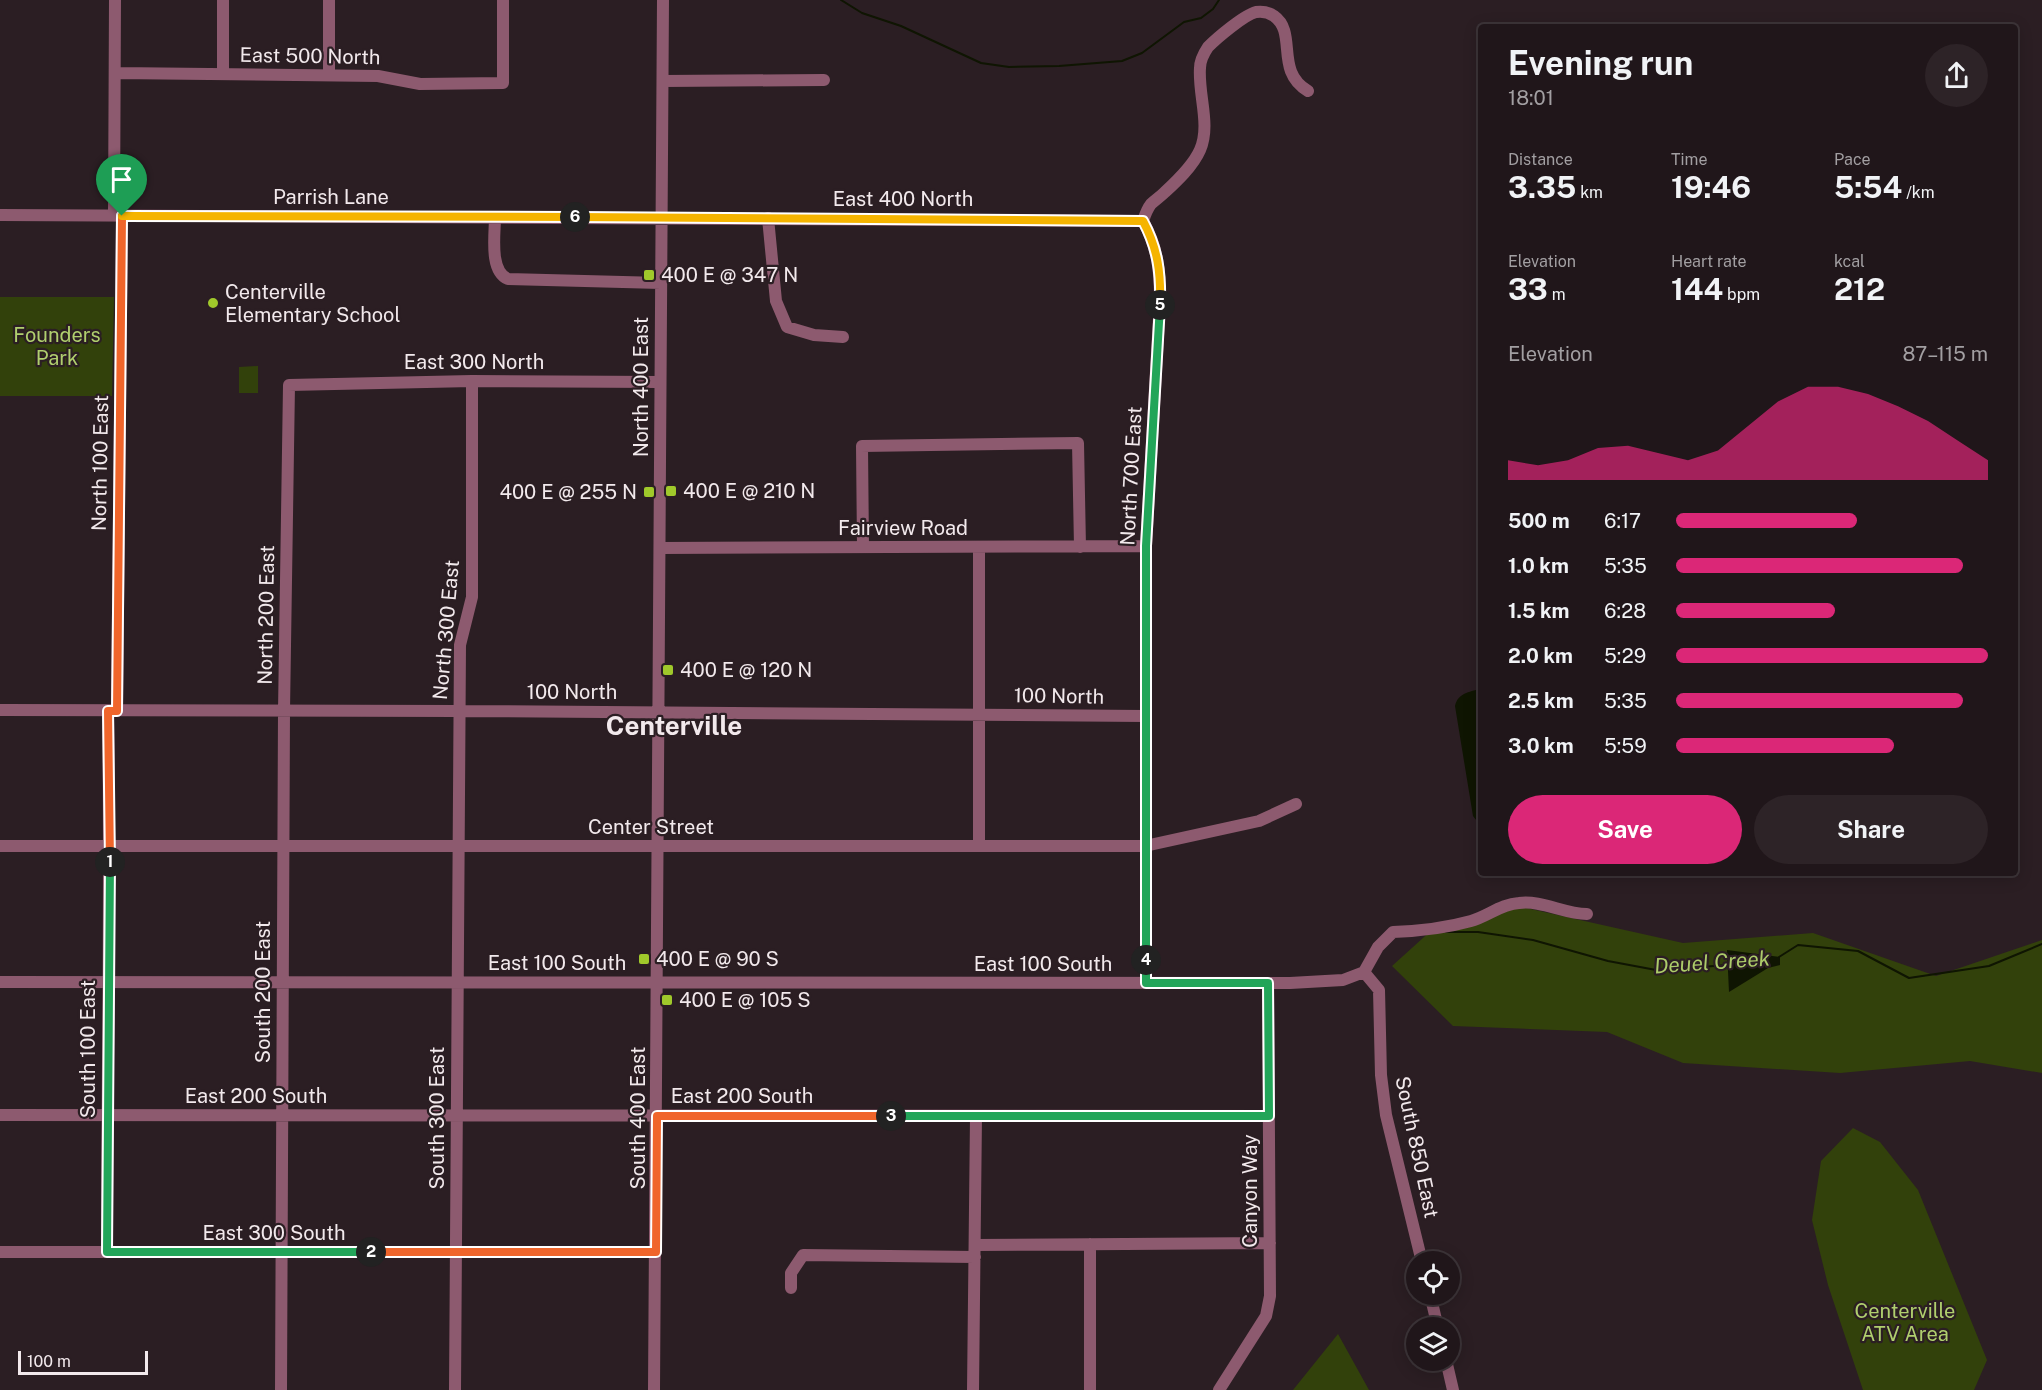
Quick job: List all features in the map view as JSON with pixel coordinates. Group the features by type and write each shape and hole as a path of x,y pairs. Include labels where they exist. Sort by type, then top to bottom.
{"street":[{"name":"North 100 East","path":"110,846 118,216 115,0"},
{"path":"223,74 224,0"},
{"path":"329,0 329,75"},
{"name":"East 500 North","path":"116,73 378,76 420,84 503,83 503,0"},
{"name":"North 400 East","path":"658,846 663,0"},
{"path":"1143,221 1151,204 1182,176 1199,154 1204,131 1200,68 1204,54 1248,15 1255,12 1267,12 1280,22 1292,78 1298,86 1308,92"},
{"path":"663,81 824,80"},
{"name":"Parrish Lane","path":"0,214 662,218"},
{"path":"495,217 495,261 500,275 508,279 661,283"},
{"name":"East 400 North","path":"662,218 1143,221"},
{"path":"768,218 776,302 787,327 814,335 843,337"},
{"name":"North 700 East","path":"1143,221 1150,234 1160,270 1146,546 1146,983"},
{"name":"East 300 North","path":"289,385 472,381 660,382"},
{"name":"North 300 East","path":"457,846 460,645 472,597 472,381"},
{"name":"North 200 East","path":"284,846 289,385"},
{"path":"863,547 862,446 1078,443 1080,547"},
{"name":"Fairview Road","path":"660,548 1146,546"},
{"path":"979,547 979,846"},
{"name":"100 North","path":"0,710 1145,716"},
{"name":"Center Street","path":"0,846 1145,846 1259,820 1296,804"},
{"name":"South 100 East","path":"107,1252 107,982 110,846"},
{"name":"South 200 East","path":"281,1390 284,846"},
{"name":"South 300 East","path":"455,1390 457,846"},
{"name":"South 400 East","path":"654,1390 658,846"},
{"path":"1364,972 1378,947 1393,932 1437,928 1474,921 1502,907 1521,902 1573,914 1587,914"},
{"name":"East 100 South","path":"0,982 1268,983 1343,980 1364,972"},
{"name":"South 850 East","path":"1364,972 1379,990 1386,1115 1419,1251"},
{"name":"Canyon Way","path":"1219,1390 1266,1316 1270,1296 1268,983"},
{"name":"East 200 South","path":"0,1115 1269,1116"},
{"path":"973,1390 976,1116"},
{"path":"791,1288 791,1273 803,1256 975,1251 1090,1244 1270,1243"},
{"path":"1090,1244 1090,1390"},
{"name":"East 300 South","path":"0,1252 656,1252"},
{"path":"1449,1371 1453,1390"}],"green space":[{"name":"Founders Park","path":"0,297 114,297 112,396 0,396"},
{"path":"258,366 258,393 239,393 239,367"},
{"path":"1513,905 1683,943 1813,933 1936,976 2042,940 2042,1073 1970,1061 1840,1073 1683,1063 1607,1032 1453,1026 1392,966 1434,928"},
{"name":"Centerville ATV Area","path":"1853,1128 1880,1142 1918,1190 1987,1360 1974,1390 1863,1390 1828,1285 1812,1220 1821,1161"},
{"path":"1338,1334 1369,1390 1293,1390"}],"shaded area":[{"path":"1478,690 1478,822 1473,816 1455,706 1459,698 1468,692"},
{"path":"1727,950 1780,957 1780,965 1768,968 1729,992"}],"waterway":[{"path":"841,0 862,13 901,26 981,63 1009,67 1122,61 1142,53 1184,22 1201,18 1213,9 1219,0"},
{"name":"Deuel Creek","path":"1446,932 1478,932 1533,940 1608,961 1656,970 1729,965"},
{"name":"Deuel Creek","path":"1779,957 1798,945 1858,951 1909,978 1989,966 2042,944"}],"place":[{"name":"400 E @ 347 N","path":"649,275"},
{"name":"Centerville Elementary School","path":"213,303"},
{"name":"400 E @ 210 N","path":"671,491"},
{"name":"400 E @ 255 N","path":"649,492"},
{"name":"400 E @ 120 N","path":"668,670"},
{"name":"400 E @ 90 S","path":"644,959"},
{"name":"400 E @ 105 S","path":"667,1000"}],"district":[{"name":"Centerville","path":"674,725"}],"route":[{"path":"122,216 1143,221 1154,245 1160,270 1146,546 1146,983 1268,983 1269,1116 657,1116 656,1252 107,1252 107,982 110,846 108,711 117,711 122,216"}]}
